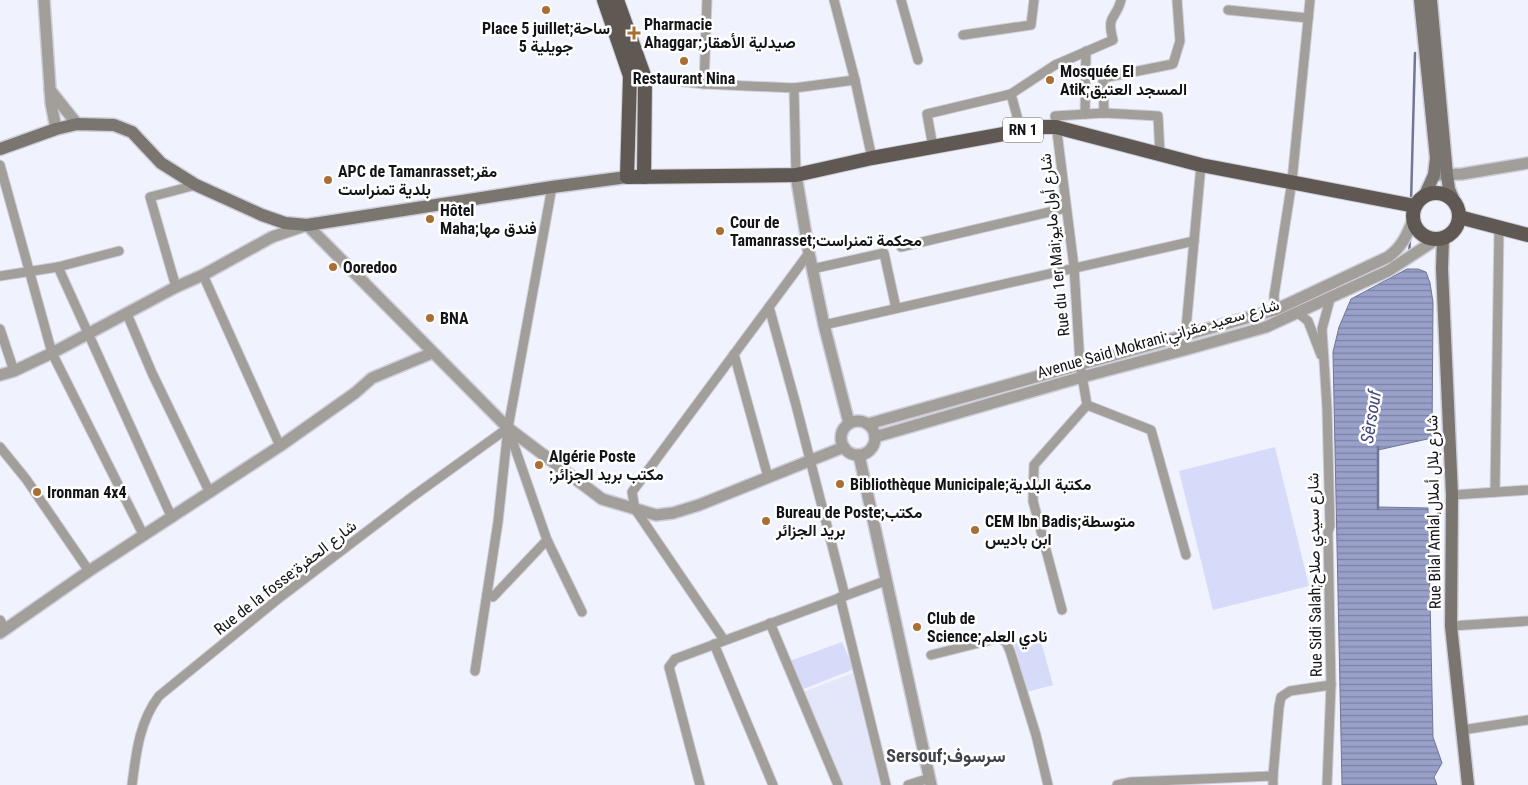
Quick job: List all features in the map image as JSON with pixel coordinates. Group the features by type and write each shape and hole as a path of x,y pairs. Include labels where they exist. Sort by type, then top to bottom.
{"main road":[{"path":"0,149 56,129 77,124 114,125 132,132 161,163 196,185 262,215 285,223 308,225 626,177 630,76 604,0"},
{"path":"617,0 645,78 644,177"},
{"path":"1420,0 1436,158 1440,175 1449,188 1457,210 1454,230 1440,239 1431,239 1420,233 1413,220 1420,201 1440,175 1431,0"},
{"name":"RN 1","path":"626,177 796,175 872,158 1042,127 1056,127 1201,164 1292,182 1420,201"},
{"path":"1420,201 1437,193 1444,194 1457,210 1499,227 1528,235"},
{"name":"Rue Bilal Amlal,شارع بلال أملال","path":"1440,239 1452,495 1450,626 1468,785"}],"street":[{"path":"44,0 52,114 56,129"},
{"path":"704,84 707,0"},
{"path":"834,0 855,80 872,158"},
{"path":"901,0 918,60"},
{"path":"963,35 1031,25 1034,0"},
{"path":"933,147 927,114 1011,94 1055,65 1113,40 1109,26 1112,17 1119,10 1121,0"},
{"path":"1104,113 1103,78 1173,64 1180,41 1176,0"},
{"path":"1275,310 1274,296 1292,182 1310,0"},
{"path":"1228,10 1308,18"},
{"path":"1085,114 1086,51"},
{"path":"630,76 704,84 794,88 855,80"},
{"path":"794,88 796,175 812,269 849,423"},
{"path":"50,90 77,124"},
{"path":"1011,94 1021,131"},
{"path":"1056,127 1055,116 1104,113 1158,116 1160,154"},
{"name":"Rue du 1er Mai;شارع أول مايو","path":"1056,127 1074,267 1080,364 1087,405"},
{"path":"1440,175 1462,174 1528,162"},
{"path":"1184,350 1201,164"},
{"path":"0,165 52,353 144,536"},
{"path":"176,287 150,197 196,185"},
{"path":"475,671 498,522 508,428 552,187"},
{"path":"901,247 1066,208"},
{"path":"262,215 270,225 272,236"},
{"name":"Avenue Said Mokrani;شارع سعيد مقراني","path":"868,424 1275,310 1388,257 1398,250 1403,243 1413,220"},
{"path":"0,375 14,371 52,353 176,287 203,275 272,236 308,225 508,428 602,499 656,515 673,513 699,505 844,447"},
{"path":"1495,492 1499,227"},
{"name":"Avenue Said Mokrani;شارع سعيد مقراني","path":"875,437 1082,376 1266,327 1330,299 1393,268 1440,239"},
{"path":"824,325 1194,241"},
{"path":"0,276 58,266 120,251"},
{"path":"724,640 635,510 632,492 809,253"},
{"path":"812,269 884,253 896,308"},
{"path":"58,266 172,518"},
{"path":"203,275 280,446"},
{"name":"Rue Sidi Salah;شارع سيدي صلاح","path":"1327,785 1330,684 1328,532 1330,526 1322,329 1330,299"},
{"path":"769,307 811,460 886,785"},
{"name":"Rue Sidi Salah;شارع سيدي صلاح","path":"1298,313 1308,321 1324,364"},
{"path":"126,314 152,373 210,493"},
{"path":"0,329 14,371"},
{"path":"2,627 280,446 372,378 432,352"},
{"path":"734,354 768,477"},
{"path":"1062,610 1033,501 1034,465 1087,405 1151,430 1186,555"},
{"path":"859,421 868,424 875,437 872,447 864,454 850,453 844,447 841,436 843,431 849,423 859,421"},
{"path":"508,428 547,540 582,612"},
{"name":"Rue de la fosse;شارع الحفرة","path":"132,785 137,747 142,729 147,716 159,696 278,599 412,497 508,428"},
{"path":"0,447 26,479 89,571"},
{"path":"859,455 930,781 908,785"},
{"path":"1452,495 1528,490 1528,498"},
{"path":"487,594 494,597 547,540"},
{"path":"700,785 669,667 676,659 885,581"},
{"path":"1450,626 1528,621"},
{"path":"770,623 838,785"},
{"path":"931,655 999,638 1006,642 1036,735 1048,785"},
{"path":"714,644 773,785"},
{"path":"1117,785 1131,782 1273,781 1278,707 1281,697 1290,691 1330,684"},
{"path":"1462,730 1528,720"}],"shaded area":[{"path":"1275,447 1309,586 1213,610 1179,471"},
{"path":"1039,634 1053,685 1027,692 1013,640"},
{"path":"842,642 854,669 801,690 790,661"},
{"path":"856,672 884,785 841,785 803,692"}],"water":[{"path":"1407,269 1418,269 1426,272 1433,302 1432,438 1378,450 1378,507 1428,508 1433,737 1442,763 1434,777 1437,785 1342,785 1333,352 1339,327 1351,299"}],"waterway":[{"name":"Sêrsouf","path":"1411,202 1415,53"},
{"name":"Sêrsouf","path":"1409,254 1410,240"},
{"name":"Sêrsouf","path":"1378,447 1378,509"}],"place":[{"name":"Place 5 juillet;ساحة 5 جويلية","path":"546,10"},
{"name":"Pharmacie Ahaggar;صيدلية الأهقار","path":"634,33"},
{"name":"Restaurant Nina","path":"684,61"},
{"name":"Mosquée El Atik;المسجد العتيق","path":"1050,80"},
{"name":"APC de Tamanrasset;مقر بلدية تمنراست","path":"328,180"},
{"name":"Hôtel Maha;فندق مها","path":"430,219"},
{"name":"Cour de Tamanrasset;محكمة تمنراست","path":"720,231"},
{"name":"Ooredoo","path":"333,267"},
{"name":"BNA","path":"430,318"},
{"name":"Algérie Poste ;مكتب بريد الجزائر","path":"539,465"},
{"name":"Bibliothèque Municipale;مكتبة البلدية","path":"840,484"},
{"name":"Ironman 4x4","path":"37,492"},
{"name":"Bureau de Poste;مكتب بريد الجزائر","path":"766,521"},
{"name":"CEM Ibn Badis;متوسطة ابن باديس","path":"975,530"},
{"name":"Club de Science;نادي العلم","path":"917,627"}],"district":[{"name":"Sersouf;سرسوف","path":"946,756"}]}
